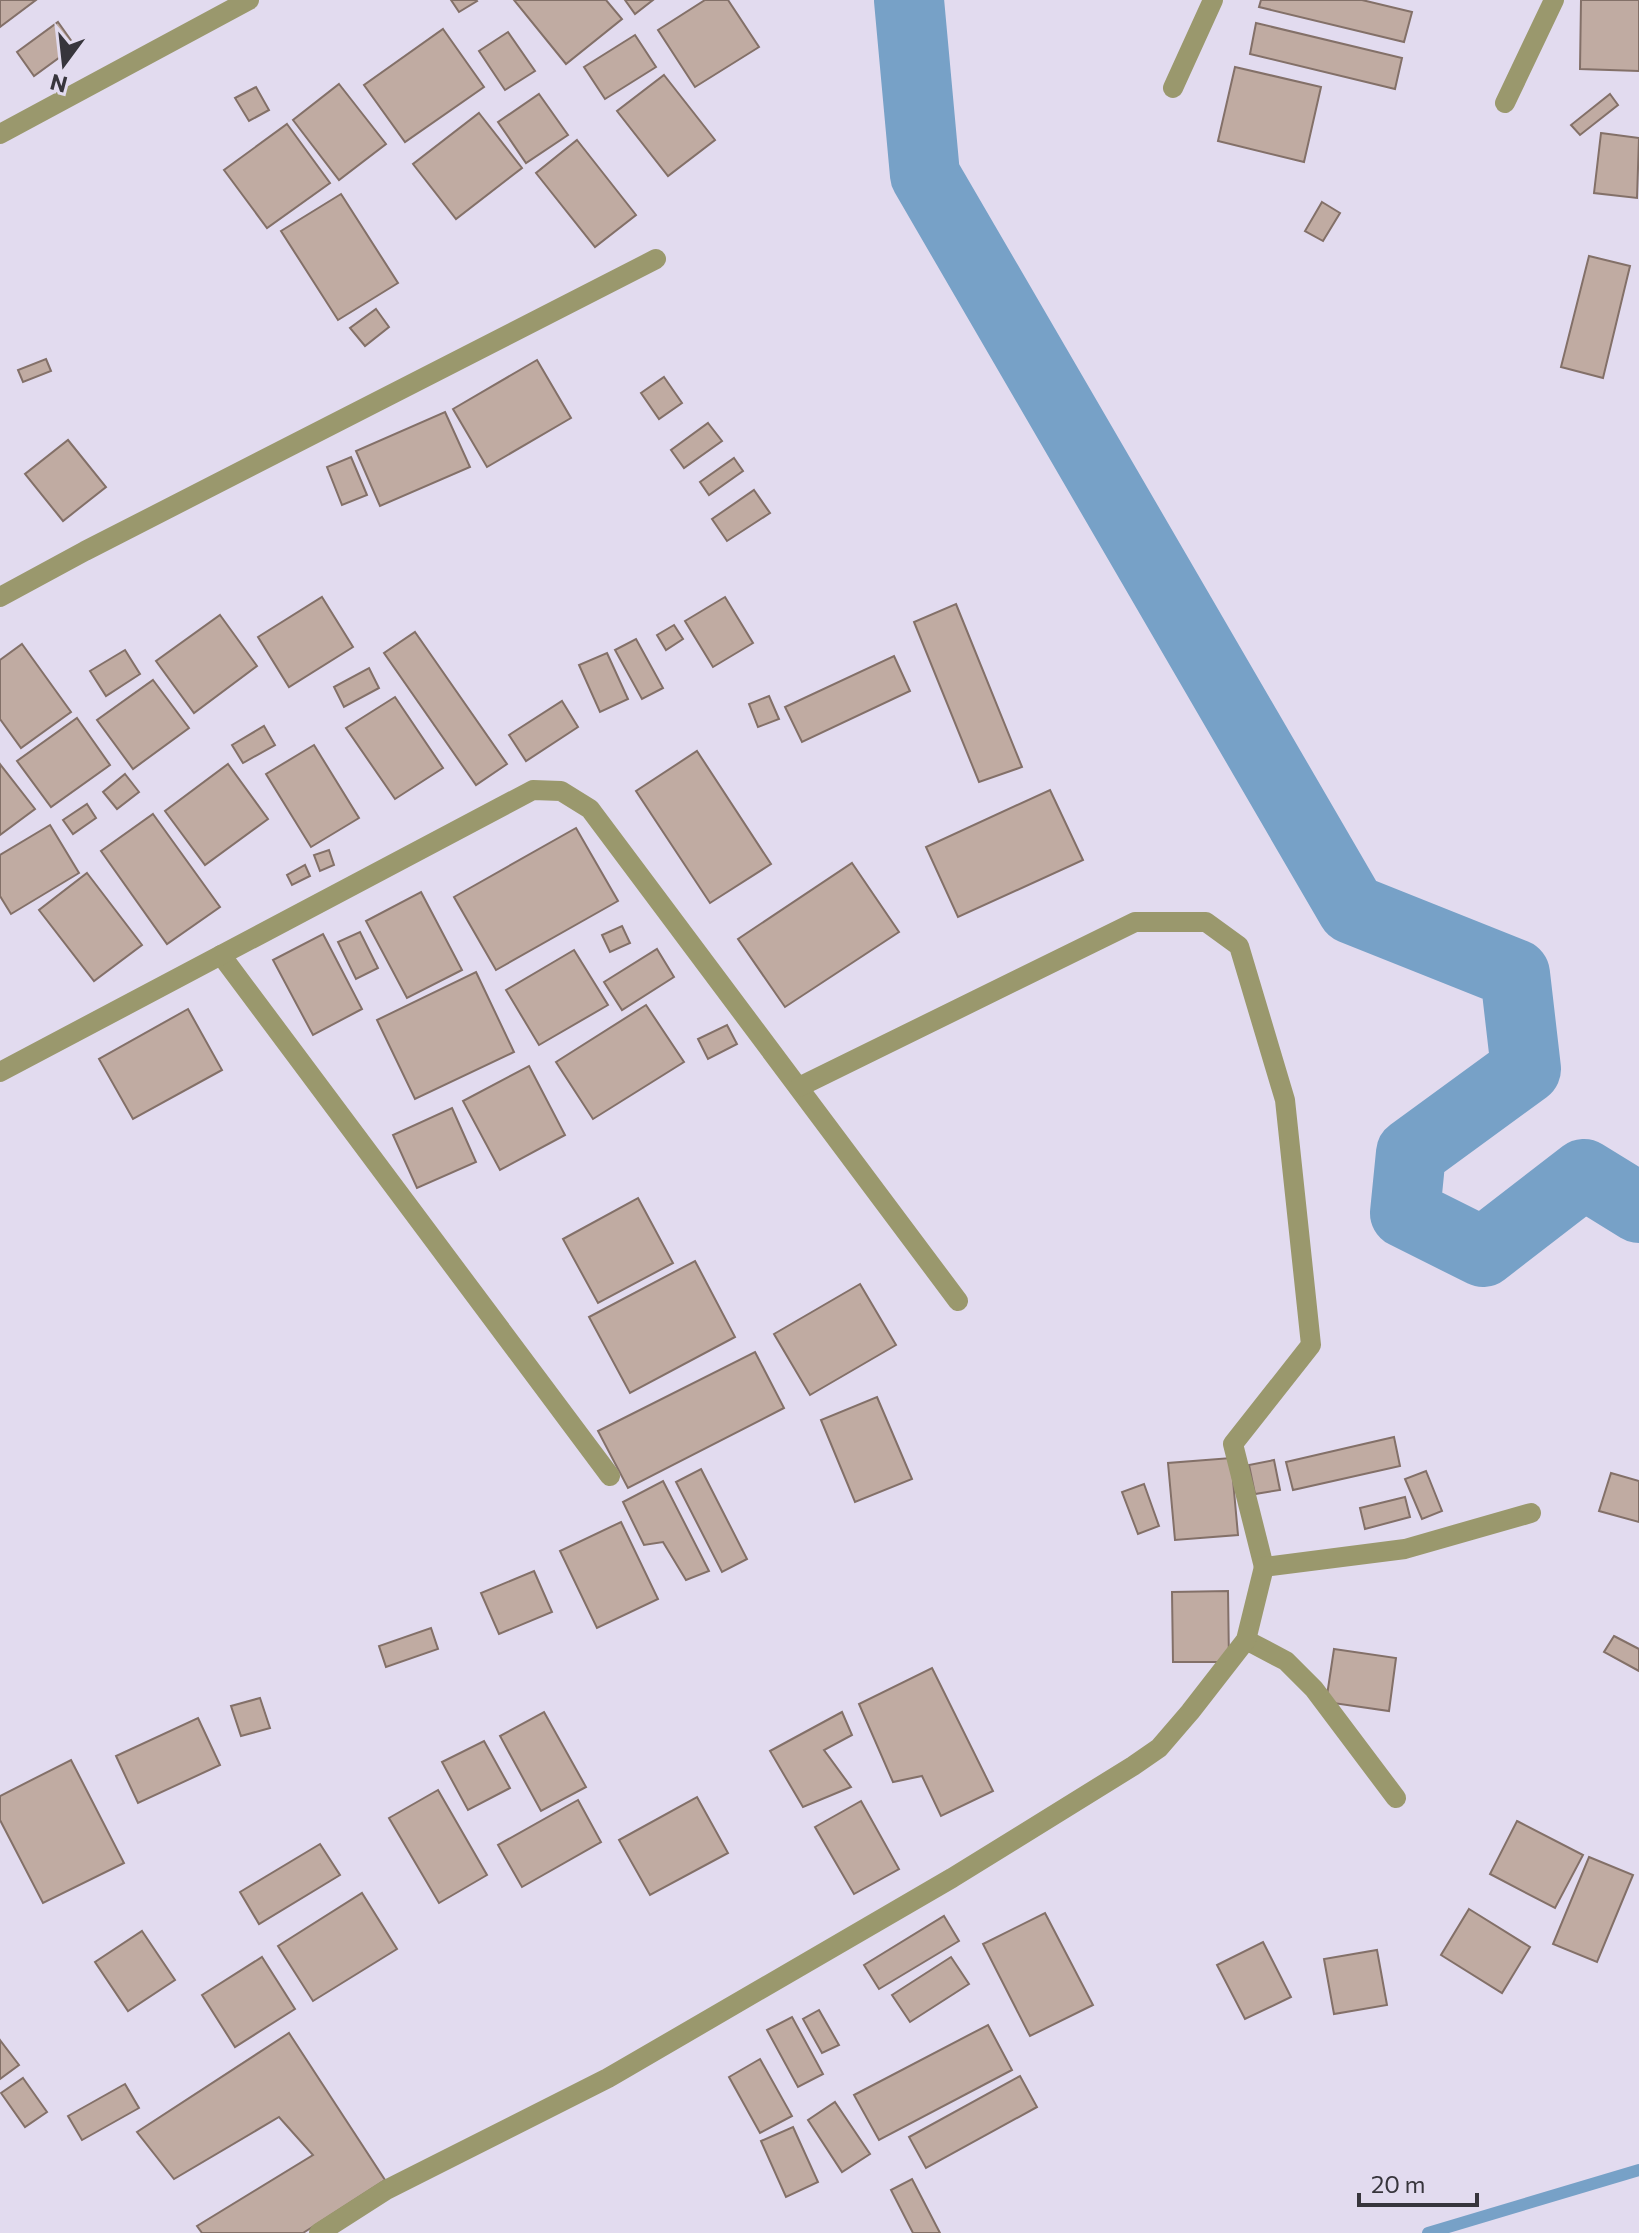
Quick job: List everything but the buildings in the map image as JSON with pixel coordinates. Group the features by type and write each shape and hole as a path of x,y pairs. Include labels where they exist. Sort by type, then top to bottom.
{"street":[{"path":"0,134 249,0"},
{"path":"1173,88 1213,0"},
{"path":"1505,103 1554,0"},
{"path":"0,597 656,259"},
{"path":"0,1072 533,790 561,791 590,809 958,1301"},
{"path":"319,2233 386,2190 608,2078 952,1878 1133,1766 1159,1748 1246,1640 1264,1567 1233,1444 1311,1345 1285,1100 1239,946 1206,922 1135,922 799,1087"},
{"path":"221,955 610,1476"},
{"path":"1264,1567 1405,1549 1531,1513"},
{"path":"1246,1640 1286,1661 1314,1689 1396,1798"}],"waterway":[{"path":"909,0 925,175 1352,909 1515,974 1526,1069 1411,1153 1405,1213 1483,1252 1584,1174 1639,1208"},
{"path":"1428,2233 1639,2170"}]}
